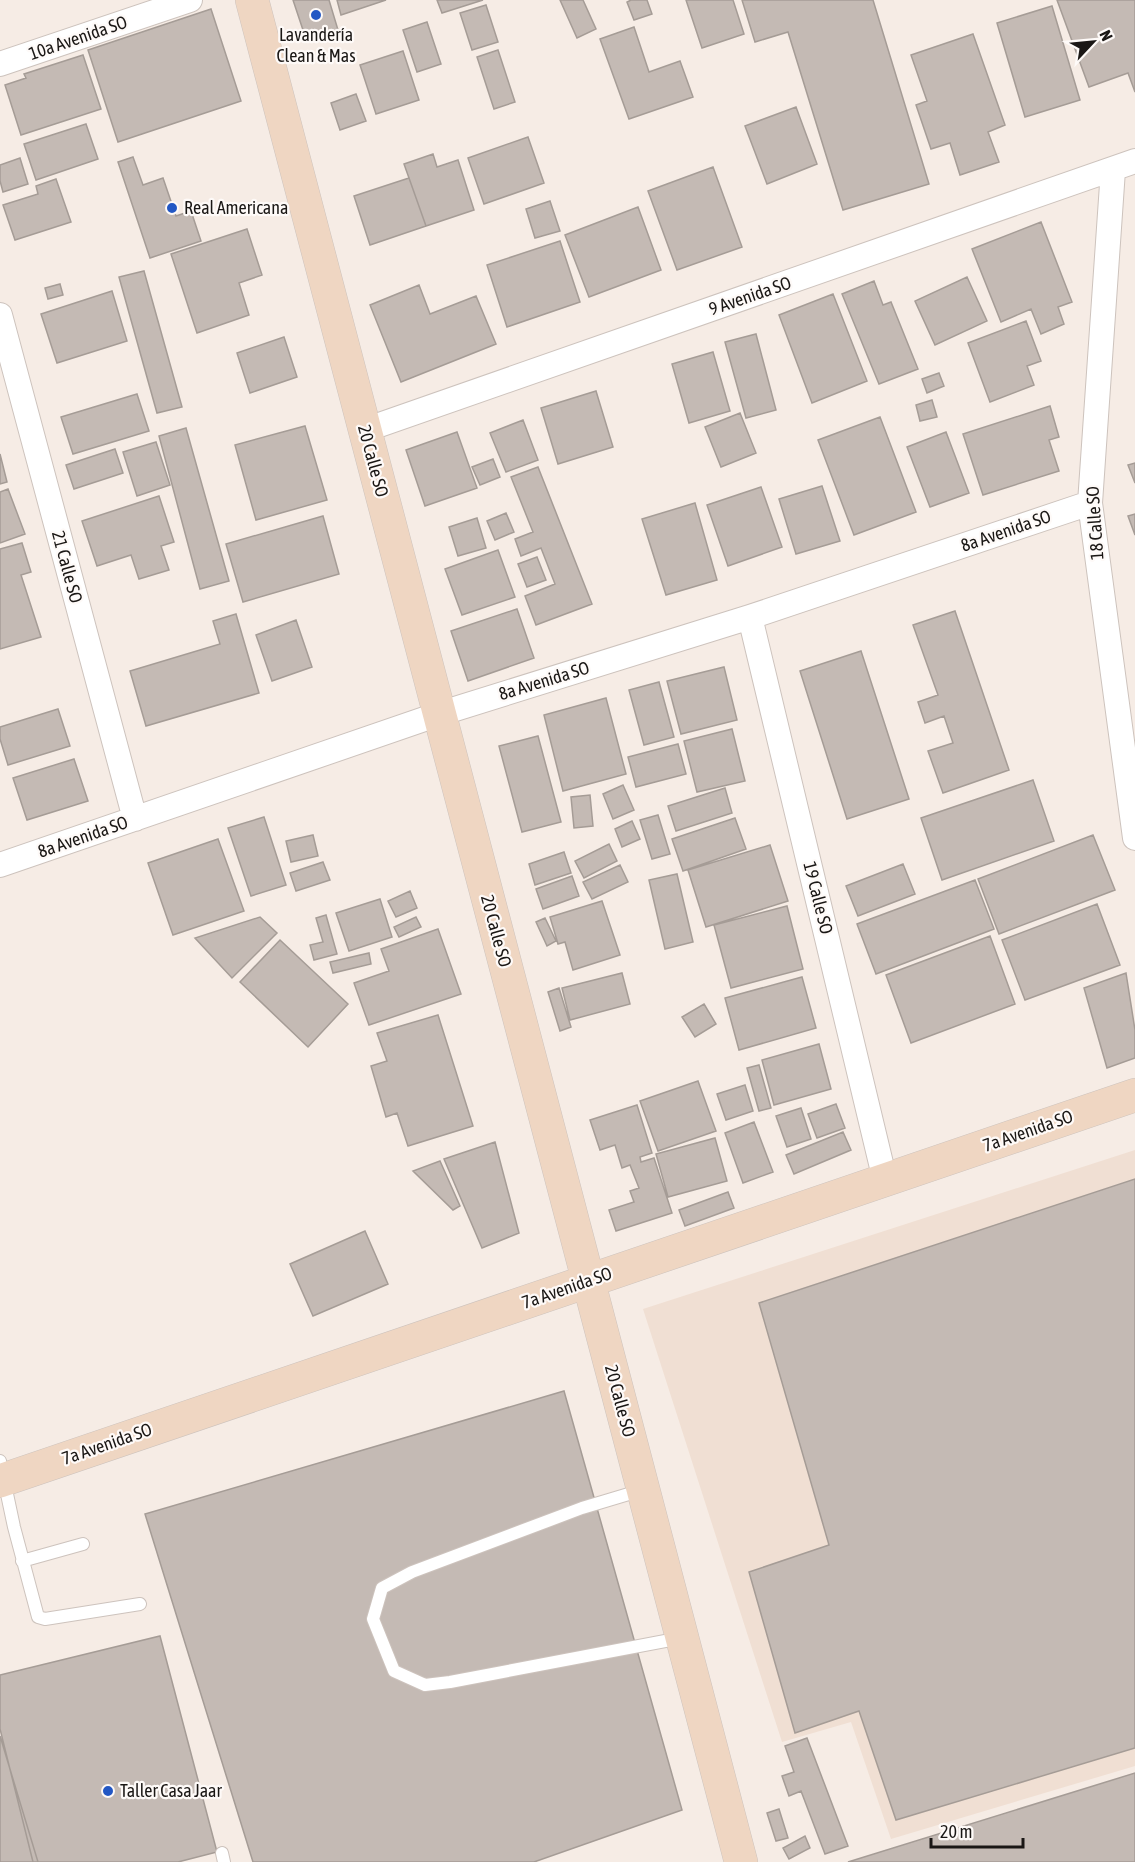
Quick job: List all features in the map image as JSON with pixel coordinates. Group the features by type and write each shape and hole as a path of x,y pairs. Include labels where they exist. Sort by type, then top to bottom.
{"street":[{"name":"10a Avenida SO","path":"0,64 190,0"},
{"name":"20 Calle SO","path":"252,0 741,1862"},
{"name":"9 Avenida SO","path":"365,430 1124,166"},
{"name":"18 Calle SO","path":"1124,166 1090,503 1135,838"},
{"name":"21 Calle SO","path":"0,315 135,819"},
{"name":"8a Avenida SO","path":"0,865 439,714 750,617 1090,503"},
{"name":"19 Calle SO","path":"750,617 885,1180"},
{"name":"7a Avenida SO","path":"2,1474 588,1281 1135,1095"}],"lane":[{"path":"2,1474 38,1617 45,1619 140,1604"},
{"path":"643,1490 582,1508 412,1572 382,1587 373,1619 394,1671 425,1684 450,1682 682,1638"},
{"path":"22,1560 83,1544"}],"shaded area":[{"path":"1135,1150 1135,1766 891,1839 851,1722 782,1742 643,1309"}],"building":[{"name":"Lavandería Clean & Mas","path":"293,0 329,0 338,30 306,39"},
{"path":"337,0 386,0 341,15"},
{"path":"437,0 483,0 442,13"},
{"path":"560,0 583,0 596,29 577,38"},
{"path":"647,0 652,14 634,20 627,2"},
{"path":"686,0 733,0 744,34 702,48"},
{"path":"742,0 873,0 929,184 843,210 788,32 755,42"},
{"path":"1057,0 1135,0 1135,92 1128,73 1089,87"},
{"path":"486,5 498,42 472,50 460,13"},
{"path":"1052,6 1080,100 1025,117 997,23"},
{"path":"211,9 241,101 118,142 88,50"},
{"path":"427,22 441,64 417,72 403,30"},
{"path":"634,27 649,72 680,61 693,97 629,119 600,39"},
{"path":"973,34 1005,125 988,132 999,162 960,175 950,143 931,149 916,105 927,101 911,55"},
{"path":"498,50 515,102 494,109 477,57"},
{"path":"403,51 419,100 376,114 360,65"},
{"path":"83,55 101,109 21,135 5,85 26,78 24,74"},
{"path":"356,94 366,121 340,130 331,103"},
{"path":"796,107 817,164 767,184 745,126"},
{"path":"86,124 98,159 36,180 24,144"},
{"path":"528,137 544,183 484,204 468,158"},
{"path":"433,154 437,167 458,160 474,210 426,226 404,164"},
{"path":"133,157 143,185 163,178 176,216 191,211 201,241 150,258 118,162"},
{"path":"20,158 28,184 3,192 0,165"},
{"path":"713,167 742,247 677,270 648,191"},
{"path":"409,178 426,226 370,245 354,196"},
{"path":"56,179 71,222 15,240 3,205 38,194 36,186"},
{"path":"550,201 560,231 535,238 526,209"},
{"path":"638,207 661,270 589,297 565,235"},
{"path":"1041,222 1072,302 1058,307 1064,324 1041,334 1031,309 1001,322 972,249"},
{"path":"247,229 262,275 239,283 249,315 197,333 171,254"},
{"path":"560,241 580,302 507,327 487,265"},
{"path":"144,271 182,407 157,413 119,277"},
{"path":"967,277 987,321 935,345 915,301"},
{"path":"874,281 883,305 891,302 918,369 879,384 842,294"},
{"path":"60,284 63,295 48,299 45,288"},
{"path":"419,285 430,314 476,296 496,344 401,382 370,305"},
{"path":"112,291 127,341 57,363 41,314"},
{"path":"833,294 867,381 812,403 779,315"},
{"path":"1026,321 1041,361 1027,366 1034,385 990,402 968,343"},
{"path":"756,334 776,410 746,418 725,342"},
{"path":"284,337 297,377 250,393 237,353"},
{"path":"713,352 730,411 689,423 672,364"},
{"path":"939,373 944,386 927,393 922,379"},
{"path":"596,391 613,447 558,464 541,408"},
{"path":"137,394 149,431 73,454 61,417"},
{"path":"932,400 937,417 920,421 916,405"},
{"path":"1050,406 1059,437 1049,440 1059,471 983,495 963,434"},
{"path":"740,413 756,453 721,467 705,427"},
{"path":"880,417 916,512 854,535 818,440"},
{"path":"523,420 538,460 506,472 490,433"},
{"path":"305,426 327,500 256,520 235,445"},
{"path":"186,428 229,581 200,589 159,436"},
{"path":"457,432 477,488 425,506 406,450"},
{"path":"946,432 969,493 930,507 907,447"},
{"path":"156,442 170,485 137,496 123,452"},
{"path":"115,449 123,473 74,489 66,465"},
{"path":"0,454 7,482 0,484"},
{"path":"493,459 500,477 480,485 472,467"},
{"path":"1135,463 1135,483 1128,465"},
{"path":"538,467 592,604 536,625 525,596 555,584 541,548 521,556 515,539 533,532 511,477"},
{"path":"822,486 840,541 796,554 779,499"},
{"path":"761,487 782,547 728,566 707,505"},
{"path":"8,489 25,534 0,543 0,492"},
{"path":"159,496 174,542 161,546 169,570 139,579 131,555 97,566 82,521"},
{"path":"695,503 717,580 666,595 642,519"},
{"path":"506,513 514,532 495,540 487,521"},
{"path":"1135,514 1135,535 1128,516"},
{"path":"323,516 339,574 243,602 226,544"},
{"path":"477,518 486,548 458,556 449,527"},
{"path":"22,543 31,572 21,575 41,637 0,649 0,549"},
{"path":"498,550 515,597 462,615 445,569"},
{"path":"537,557 546,580 527,587 518,564"},
{"path":"517,609 534,658 468,681 451,631"},
{"path":"955,611 1009,770 943,793 928,751 953,743 944,716 925,723 918,702 938,695 913,625"},
{"path":"236,614 259,693 146,726 130,671 220,644 213,621"},
{"path":"296,620 312,667 272,681 256,635"},
{"path":"861,651 909,799 847,819 800,671"},
{"path":"724,667 737,720 681,734 667,681"},
{"path":"659,682 674,737 644,745 629,690"},
{"path":"606,698 626,774 563,791 544,715"},
{"path":"58,709 70,746 8,765 0,739 0,727"},
{"path":"732,729 745,781 697,792 684,741"},
{"path":"538,736 561,822 522,832 499,746"},
{"path":"678,744 686,774 636,787 628,757"},
{"path":"74,759 88,801 27,820 13,778"},
{"path":"1033,780 1054,841 942,880 921,818"},
{"path":"623,785 634,810 613,819 603,794"},
{"path":"725,788 732,813 676,831 668,806"},
{"path":"590,795 593,826 574,828 571,797"},
{"path":"658,815 670,854 652,859 640,820"},
{"path":"264,817 286,885 251,896 228,828"},
{"path":"735,818 746,849 683,871 672,839"},
{"path":"632,821 640,839 622,847 615,829"},
{"path":"313,835 318,856 291,862 286,841"},
{"path":"1093,835 1115,890 999,934 978,879"},
{"path":"218,839 244,911 173,935 148,863"},
{"path":"609,844 617,861 584,878 575,861"},
{"path":"770,845 788,901 706,927 688,870"},
{"path":"564,852 571,873 535,885 529,864"},
{"path":"323,862 330,880 296,891 290,873"},
{"path":"903,864 915,894 858,916 846,886"},
{"path":"620,865 628,882 592,899 583,882"},
{"path":"677,874 693,942 665,949 649,880"},
{"path":"572,876 579,896 543,909 536,889"},
{"path":"975,880 994,929 876,974 857,924"},
{"path":"410,891 417,908 396,917 388,901"},
{"path":"380,899 392,937 349,951 336,913"},
{"path":"602,901 620,955 573,970 565,942 558,944 550,917"},
{"path":"1097,904 1120,965 1025,1000 1002,940"},
{"path":"787,906 803,969 731,988 714,925"},
{"path":"326,915 337,954 314,960 310,945 323,942 316,918"},
{"path":"260,917 277,933 232,978 195,938"},
{"path":"416,917 421,927 399,937 394,927"},
{"path":"545,918 556,941 547,946 536,922"},
{"path":"438,929 461,994 369,1025 354,983 389,971 381,949"},
{"path":"990,936 1015,1004 911,1043 886,975"},
{"path":"280,940 348,1004 308,1047 240,982"},
{"path":"369,953 371,964 333,973 330,962"},
{"path":"622,973 630,1004 570,1020 562,988"},
{"path":"1126,973 1135,1030 1135,1058 1107,1068 1084,988"},
{"path":"802,977 816,1028 739,1050 725,998"},
{"path":"559,988 571,1027 560,1031 548,992"},
{"path":"704,1004 716,1024 695,1037 682,1017"},
{"path":"438,1015 473,1126 408,1146 397,1113 386,1117 371,1066 387,1061 377,1033"},
{"path":"819,1044 831,1089 774,1105 762,1060"},
{"path":"759,1065 771,1108 759,1111 747,1068"},
{"path":"698,1081 716,1131 658,1151 640,1101"},
{"path":"745,1085 753,1111 726,1120 717,1094"},
{"path":"836,1104 845,1128 817,1138 808,1114"},
{"path":"637,1105 652,1153 640,1157 641,1162 654,1158 672,1213 616,1231 609,1210 634,1202 630,1191 639,1188 630,1165 622,1168 615,1145 600,1150 590,1120"},
{"path":"801,1108 811,1139 787,1147 776,1116"},
{"path":"754,1122 773,1172 743,1183 725,1133"},
{"path":"843,1132 851,1150 794,1174 786,1155"},
{"path":"715,1138 727,1181 668,1197 656,1154"},
{"path":"495,1142 519,1233 482,1248 444,1159"},
{"path":"440,1161 460,1206 453,1210 413,1171"},
{"path":"1135,1179 1135,1748 896,1820 859,1711 795,1733 749,1572 829,1545 759,1303"},
{"path":"728,1192 734,1208 685,1226 679,1210"},
{"path":"365,1231 388,1284 313,1316 290,1264"},
{"path":"564,1391 682,1810 534,1862 253,1862 145,1514"},
{"name":"Taller Casa Jaar","path":"160,1636 217,1852 178,1862 33,1862 0,1729 0,1675"},
{"path":"0,1736 38,1862 0,1862"},
{"path":"807,1738 848,1846 825,1854 801,1791 789,1796 782,1776 794,1772 785,1746"},
{"path":"1135,1773 1135,1862 848,1862"},
{"path":"779,1809 788,1838 776,1841 767,1813"},
{"path":"805,1836 810,1848 789,1859 783,1848"}],"place":[{"name":"Lavandería Clean & Mas","path":"316,15"},
{"name":"Real Americana","path":"172,208"},
{"name":"Taller Casa Jaar","path":"108,1791"}]}
